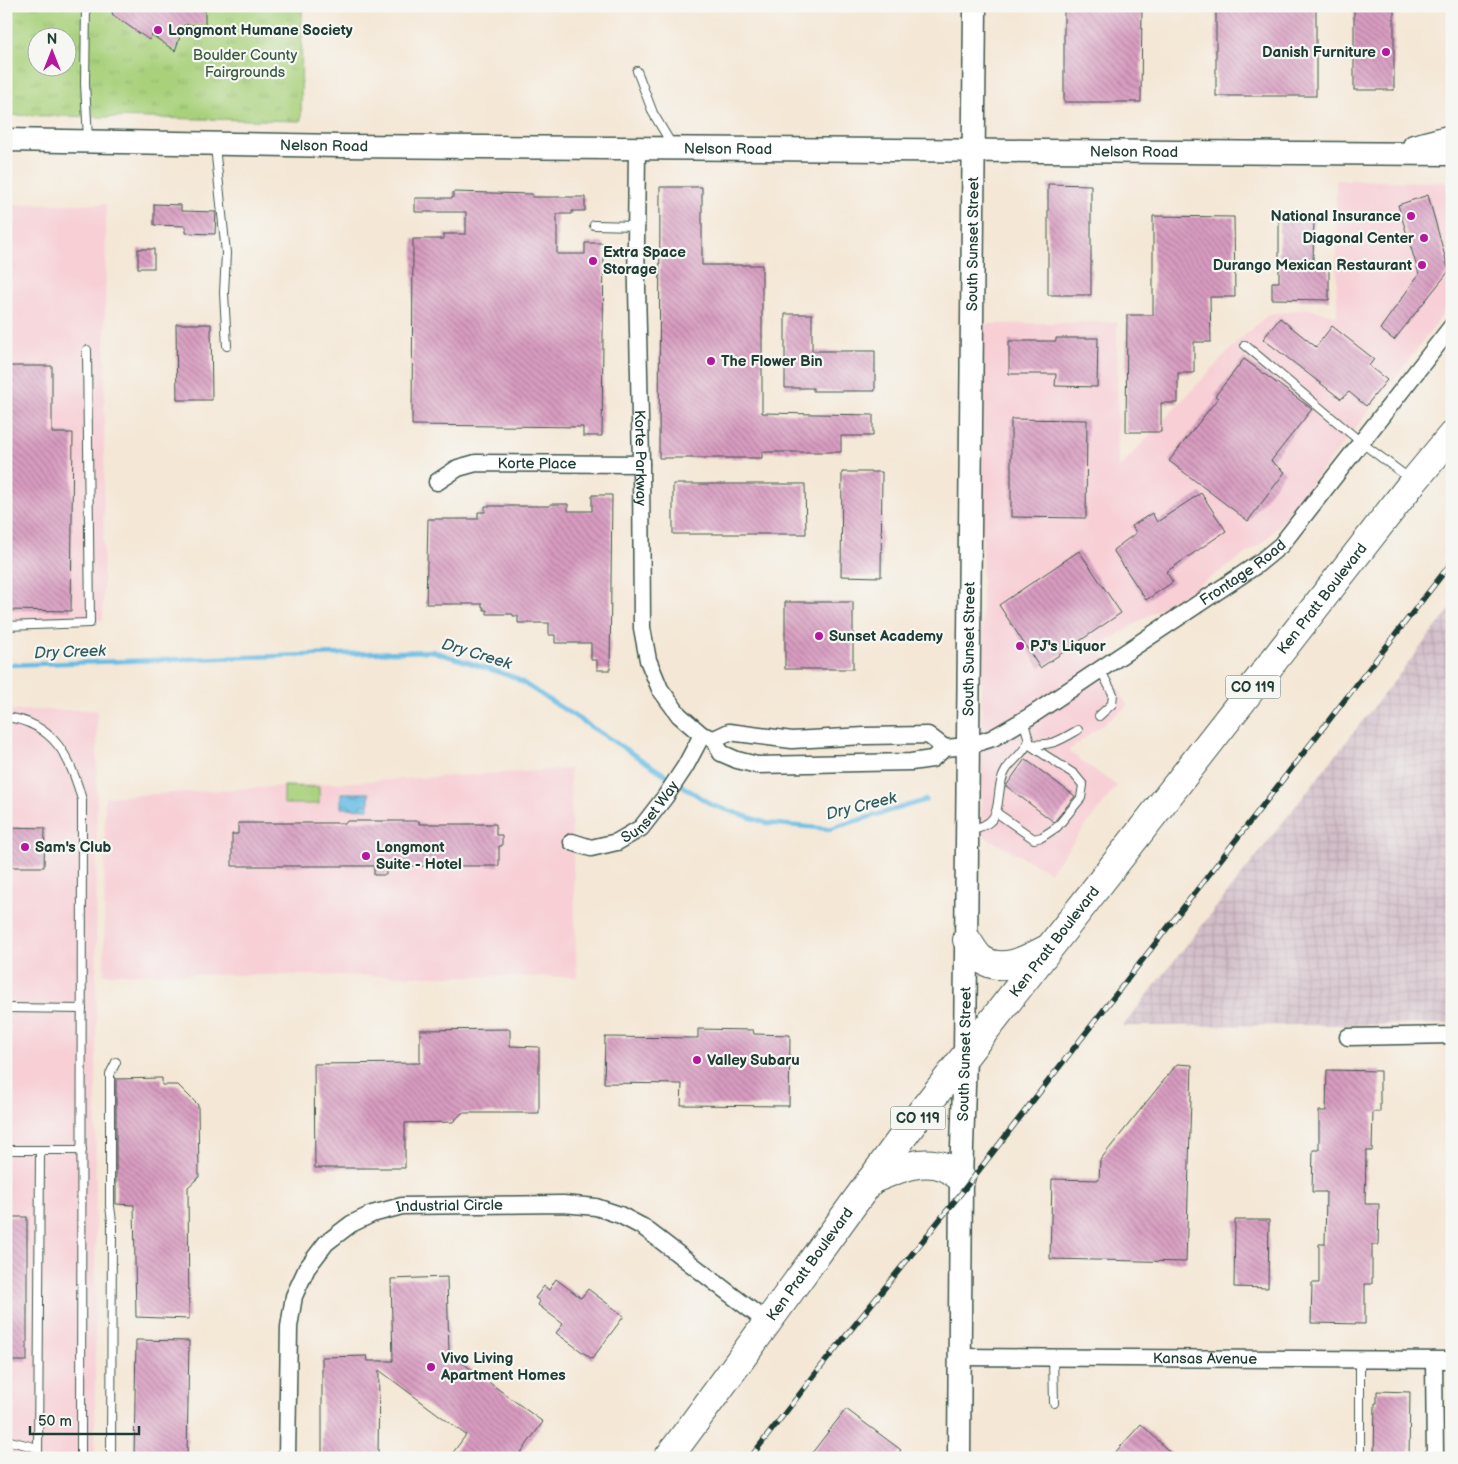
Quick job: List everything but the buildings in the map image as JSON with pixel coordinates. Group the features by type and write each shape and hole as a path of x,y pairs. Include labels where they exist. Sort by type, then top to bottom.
{"highway":[{"name":"Ken Pratt Boulevard","path":"668,1458 768,1323 850,1207 965,1056 1053,946 1413,482 1452,435"},
{"path":"967,940 980,958 992,964 1009,966 1053,946"},
{"path":"871,1180 909,1166 927,1162 946,1167 961,1178"}],"street":[{"name":"South Sunset Street","path":"958,1458 961,1178 967,940 975,6"},
{"path":"1392,152 1452,136"},
{"name":"Nelson Road","path":"6,140 637,149 1392,152 1452,154"},
{"name":"Korte Parkway","path":"637,149 636,226 642,628 648,660 660,689 679,715 708,737 721,753 737,760 757,765 911,762 932,759 945,748 968,746"},
{"name":"Frontage Road","path":"968,746 993,738 1024,720 1258,564 1281,545 1452,326"},
{"name":"Korte Place","path":"437,482 458,468 476,463 641,464"},
{"path":"708,737 729,732 792,740 928,735 945,748"},
{"name":"Sunset Way","path":"572,842 591,848 618,842 641,828 708,737"},
{"path":"1348,1037 1452,1035"},
{"name":"Industrial Circle","path":"287,1458 289,1327 294,1296 307,1268 326,1243 350,1224 372,1214 402,1206 562,1204 596,1207 620,1215 643,1227 768,1323"},
{"name":"South Sunset Street","path":"960,1293 962,1213"},
{"name":"Kansas Avenue","path":"959,1357 1452,1360"},
{"path":"1434,1360 1435,1458"}],"lane":[{"path":"86,6 85,84 88,141"},
{"path":"637,70 653,113 675,149"},
{"path":"215,144 226,253 224,292 227,346"},
{"path":"594,225 636,226"},
{"path":"1245,345 1362,443 1413,482"},
{"path":"6,626 90,623 87,350"},
{"path":"1099,716 1112,704 1113,694 1100,670"},
{"path":"6,717 26,722 42,729 55,740 66,754 76,777 82,800 81,1458"},
{"path":"968,830 980,828 990,822 997,813 1005,771 1028,744 1029,736 1024,720"},
{"path":"1028,744 1047,745 1056,743 1078,730"},
{"path":"997,813 1034,839 1042,837 1057,827 1081,798 1083,785 1074,774 1028,744"},
{"path":"6,1008 82,1009"},
{"path":"112,1458 110,1074 116,1062"},
{"path":"6,1150 82,1150"},
{"path":"38,1458 40,1150"},
{"path":"1053,1358 1054,1402"},
{"path":"1360,1360 1360,1458"},
{"path":"6,1440 38,1448"}],"shaded area":[{"path":"1336,180 1446,182 1452,207 1452,298 1439,320 1391,384 1266,540 1213,576 1099,646 1127,706 1068,751 1117,786 1050,872 981,835 983,324 1117,322 1118,469 1240,339 1268,315 1306,308 1337,316"},
{"path":"6,204 106,204 103,620 6,620"},
{"path":"1452,607 1452,1024 1123,1026"},
{"path":"6,710 97,710 95,1458 6,1458"},
{"path":"570,769 577,977 104,974 105,797"}],"green space":[{"name":"Boulder County Fairgrounds","path":"6,6 302,6 301,121 6,115"},
{"path":"284,786 319,787 319,804 284,804"}],"water":[{"path":"341,793 369,793 369,809 341,808"}],"waterway":[{"name":"Dry Creek","path":"6,665 432,651 514,677 712,805 767,823 829,829 926,800"}],"railway":[{"path":"750,1458 962,1192 1452,562"}],"place":[{"name":"Longmont Humane Society","path":"158,30"},
{"name":"Danish Furniture","path":"1386,52"},
{"name":"National Insurance","path":"1411,216"},
{"name":"Diagonal Center","path":"1424,238"},
{"name":"Extra Space Storage","path":"593,261"},
{"name":"Durango Mexican Restaurant","path":"1422,265"},
{"name":"The Flower Bin","path":"711,361"},
{"name":"Sunset Academy","path":"819,636"},
{"name":"PJ's Liquor","path":"1020,646"},
{"name":"Sam's Club","path":"25,847"},
{"name":"Longmont Suite - Hotel","path":"366,856"},
{"name":"Valley Subaru","path":"697,1060"},
{"name":"Vivo Living Apartment Homes","path":"431,1367"}]}
